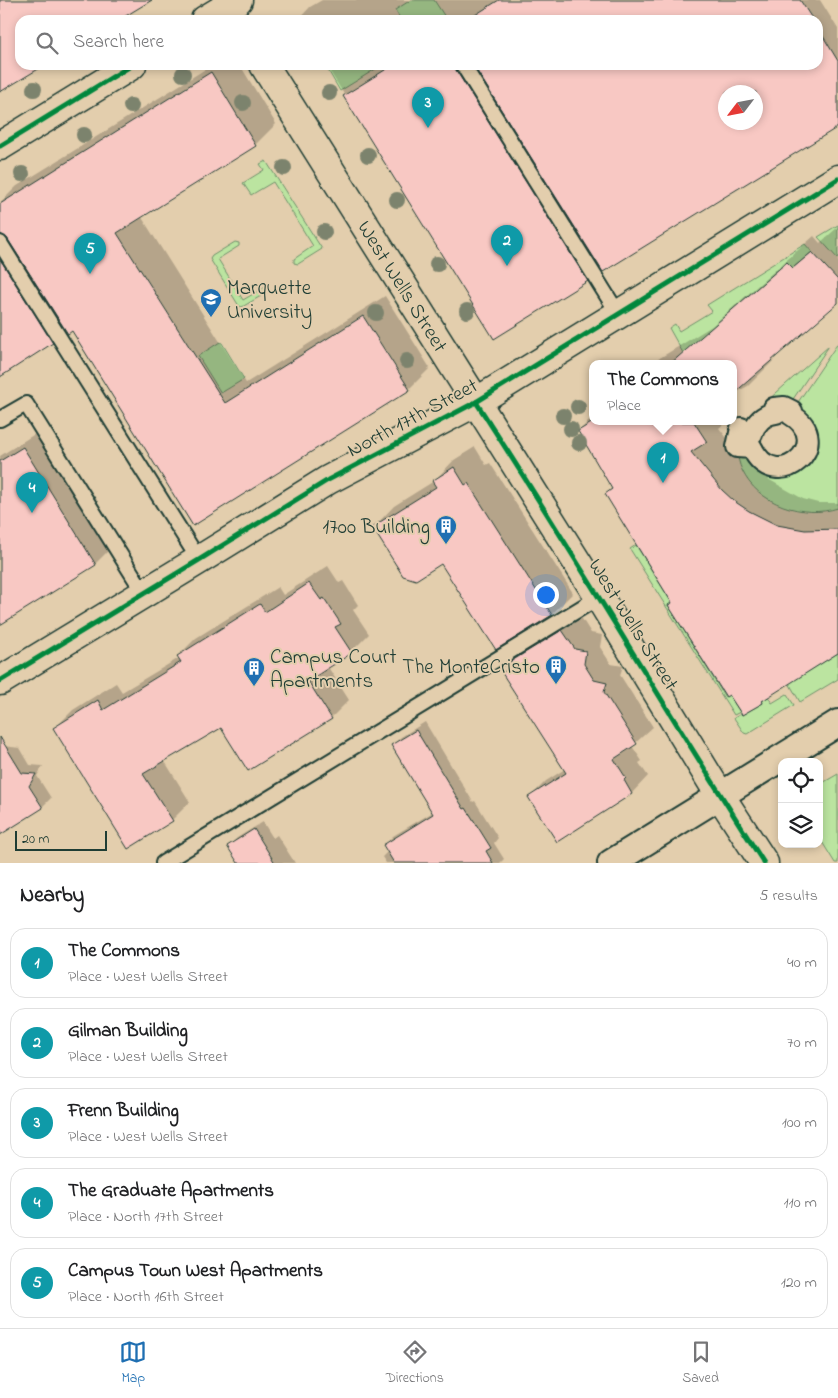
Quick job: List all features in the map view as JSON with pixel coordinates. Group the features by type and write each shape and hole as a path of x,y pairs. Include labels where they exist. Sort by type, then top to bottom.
{"main road":[{"path":"215,15 232,6"},
{"path":"0,146 124,70"},
{"name":"West Wells Street","path":"267,70 764,863"},
{"name":"North 17th Street","path":"0,681 328,480 476,402 838,179"}],"street":[{"path":"611,863 838,723"}],"lane":[{"path":"466,70 619,315"},
{"path":"0,243 199,560"},
{"path":"0,419 26,404 144,593"},
{"path":"163,863 599,597"}],"green space":[{"path":"411,0 434,0 444,15 398,15 395,10"},
{"path":"328,70 374,70 340,91"},
{"path":"266,161 322,249 298,264 294,263 294,259 313,246 273,182 251,195 243,183 264,170 260,164"},
{"path":"838,225 838,259 818,237"},
{"path":"235,242 239,243 239,246 218,259 243,300 265,287 268,290 242,307 239,306 210,259"},
{"path":"805,244 812,252 793,268 787,262 704,335 707,338 683,353 669,328 675,324 679,331 712,311 707,305"},
{"path":"220,342 244,379 221,393 198,356"},
{"path":"838,343 838,508 825,511 811,511 783,506 770,500 749,482 741,468 737,451 763,463 805,454 790,414"},
{"path":"829,346 787,408 769,406 767,401"},
{"path":"636,545 672,603 668,605 725,697 729,695 740,712 734,715 630,549"},
{"path":"838,653 838,679 800,702 789,683"},
{"path":"787,694 794,705 747,734 744,733 734,718 763,703 762,701 768,697 772,703"},
{"path":"838,774 838,863 835,863 823,844 823,783"}],"building":[{"path":"0,0 152,0 127,15 15,15 15,70 37,70 0,92"},
{"path":"499,0 800,0 810,15 475,15"},
{"path":"823,36 838,61 838,127 603,272 476,70 823,70"},
{"path":"385,70 456,70 588,281 494,339 343,96"},
{"path":"211,72 256,146 117,233 225,403 363,316 410,390 193,526 72,331 68,334 7,238 0,234 0,204"},
{"path":"812,252 838,280 838,303 737,391 737,360 675,360 787,262 793,268"},
{"path":"0,259 53,343 0,377"},
{"path":"589,424 696,425 707,442 691,452 722,490 734,501 777,525 805,530 838,529 838,653 742,715 729,695 726,697 668,605 672,603 605,494 612,489 578,431"},
{"path":"23,447 96,565 0,625 0,461"},
{"name":"1700 Building","path":"454,467 465,485 468,483 552,615 496,650 441,564 416,580 403,576 372,527 436,487 432,481"},
{"path":"309,583 321,600 324,598 341,624 335,627 352,653 308,681 332,719 248,771 221,728 143,774 173,821 128,849 53,728 98,700 103,710 181,662 177,656 260,604 265,612"},
{"path":"562,630 575,649 586,651 584,664 594,680 607,683 604,692 637,744 614,759 626,778 624,780 632,794 557,842 528,797 566,773 502,673 508,669 505,665"},
{"path":"416,730 464,809 466,808 491,848 486,851 493,863 394,863 383,845 433,814 391,745"},
{"path":"0,737 22,773 36,774 29,786 43,808 0,835"},
{"path":"254,829 275,863 238,863 227,846"}],"cycle path":[{"path":"0,146 124,70"},
{"path":"0,681 328,480 476,402 838,179"},
{"path":"476,402 764,863"}],"place":[{"name":"Frenn Building","path":"428,128"},
{"name":"Gilman Building","path":"507,266"},
{"name":"Campus Town West Apartments","path":"90,274"},
{"name":"Marquette University","path":"211,318"},
{"name":"The Commons","path":"663,483"},
{"name":"The Graduate Apartments","path":"32,513"},
{"name":"1700 Building","path":"446,545"},
{"name":"The MonteCristo","path":"556,685"},
{"name":"Campus Court Apartments","path":"254,687"}]}
